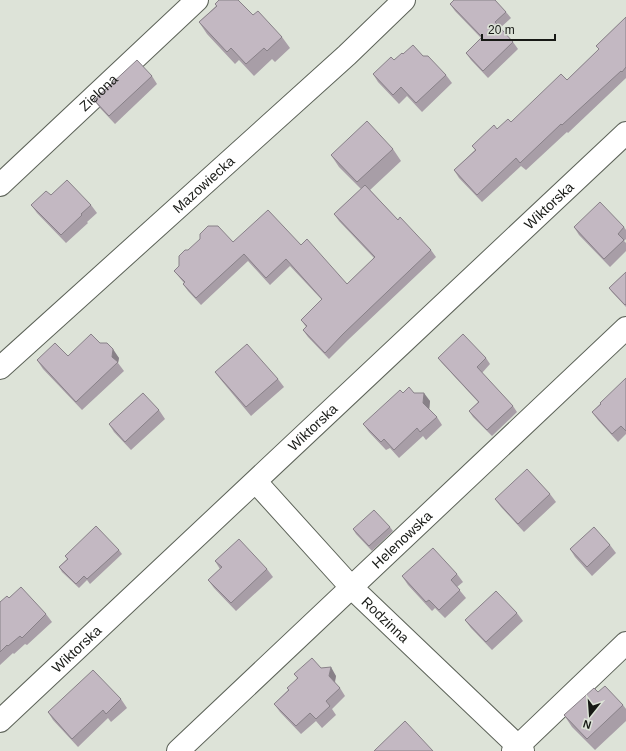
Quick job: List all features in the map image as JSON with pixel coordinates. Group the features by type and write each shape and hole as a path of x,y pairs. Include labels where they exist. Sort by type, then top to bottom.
{"street":[{"name":"Zielona","path":"0,185 197,0"},
{"name":"Mazowiecka","path":"0,368 347,55 404,0"},
{"name":"Wiktorska","path":"0,721 626,133"},
{"name":"Helenowska","path":"178,751 626,328"},
{"name":"Rodzinna","path":"256,482 351,587 518,749"},
{"path":"518,749 626,643"}],"building":[{"path":"219,0 238,0 253,15 258,11 282,37 267,51 264,48 246,64 231,48 227,52 199,22 217,6 215,4"},
{"path":"454,0 495,0 506,12 495,22 513,42 483,71 466,53 482,37 450,4"},
{"path":"626,17 626,67 622,72 621,71 562,125 561,124 520,163 516,158 477,195 454,170 476,150 472,146 494,125 497,129 508,119 511,122 561,74 567,80 599,49 596,46"},
{"path":"413,45 423,56 428,56 446,75 416,103 401,87 393,95 373,74 391,57 394,60"},
{"path":"137,60 152,76 109,116 94,100"},
{"path":"367,121 393,149 357,182 331,155"},
{"path":"67,180 91,205 61,235 31,205 46,191 51,195"},
{"path":"365,185 398,220 400,217 431,250 325,353 303,330 307,326 301,320 322,299 286,259 266,278 244,254 196,298 183,284 185,282 174,271 179,266 179,256 200,239 200,234 208,226 218,226 233,242 268,210 301,245 307,239 347,284 375,257 334,214"},
{"path":"600,202 624,227 618,234 624,240 604,259 574,227"},
{"path":"626,272 626,304 625,305 609,288"},
{"path":"91,334 100,343 107,343 113,349 112,357 118,362 76,402 37,360 55,343 68,356"},
{"path":"463,334 486,358 477,367 513,406 487,430 469,411 479,402 438,358"},
{"path":"247,344 278,379 246,407 215,372"},
{"path":"626,378 626,431 621,426 612,434 592,412"},
{"path":"409,387 414,393 424,393 423,403 437,417 420,432 417,428 394,450 384,439 381,442 363,424 400,390 403,393"},
{"path":"143,393 159,410 125,442 109,424"},
{"path":"527,469 550,494 518,524 495,499"},
{"path":"374,510 390,527 369,546 353,529"},
{"path":"96,526 119,550 87,579 84,576 76,584 59,567 68,559 65,556"},
{"path":"594,527 610,545 587,567 570,549"},
{"path":"239,539 267,569 231,603 208,580 222,567 215,561"},
{"path":"433,548 457,574 451,580 460,590 439,610 429,600 426,602 402,576"},
{"path":"21,587 46,614 22,638 20,636 0,652 0,602 7,596 9,598"},
{"path":"496,591 517,613 486,642 465,620"},
{"path":"312,658 321,668 331,667 329,676 340,688 326,701 330,706 316,719 310,713 296,726 274,704 289,690 287,688 298,678 294,674"},
{"path":"93,670 121,699 106,714 103,710 72,739 48,712"},
{"path":"605,686 623,705 587,739 564,715 594,688 598,692"},
{"path":"405,721 433,751 374,751"}]}
